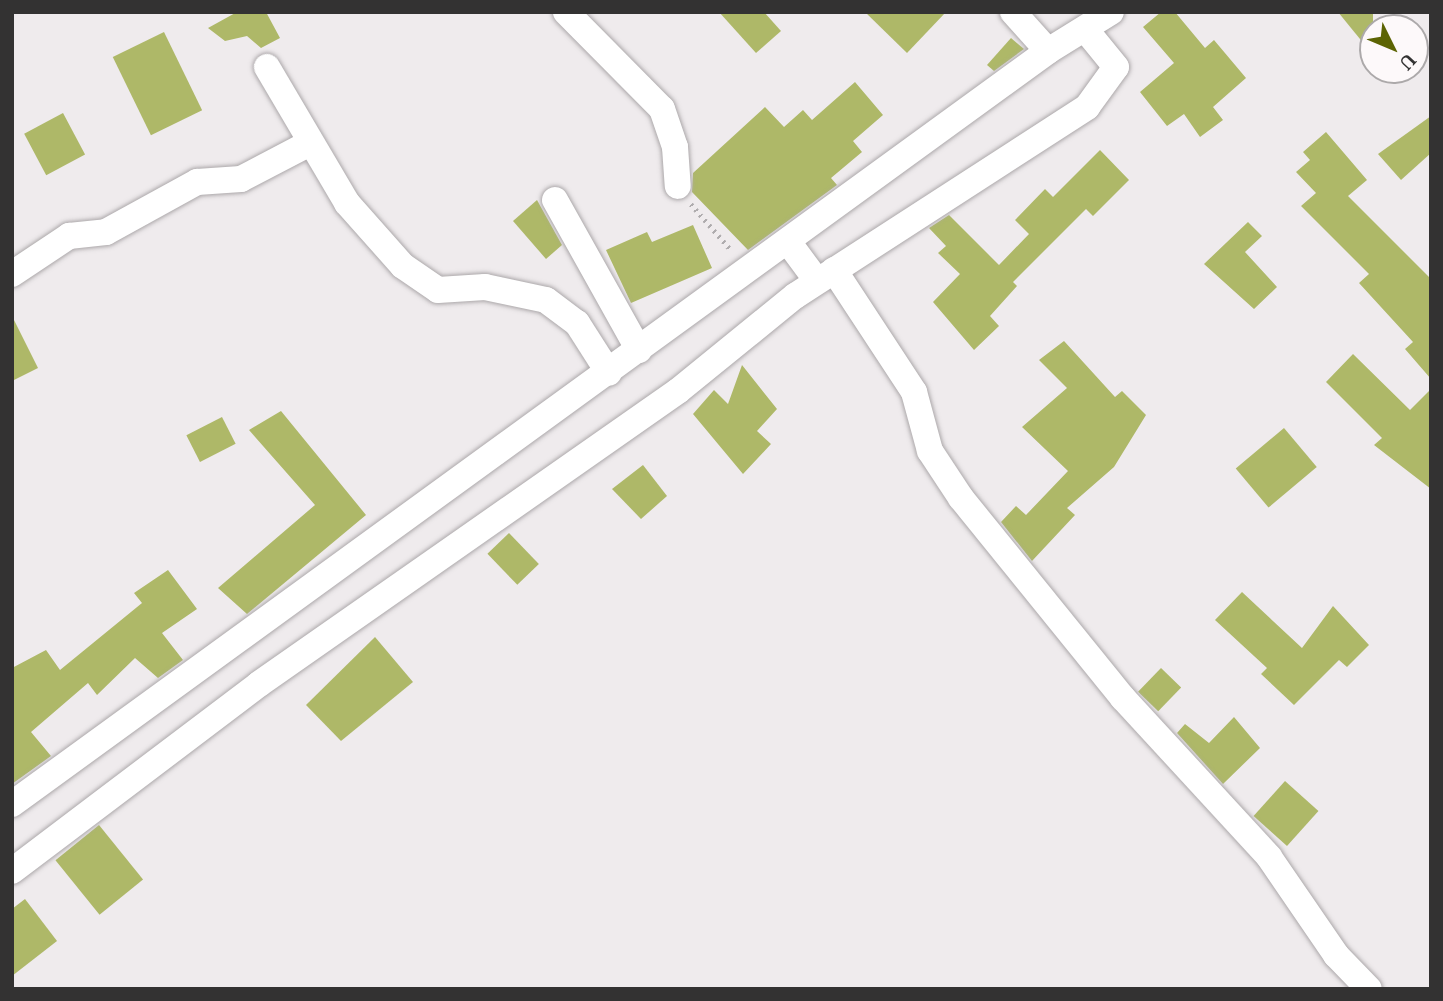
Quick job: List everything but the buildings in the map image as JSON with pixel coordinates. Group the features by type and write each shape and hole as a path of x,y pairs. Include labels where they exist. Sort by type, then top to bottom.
{"street":[{"path":"566,12 662,109 675,147 678,186"},
{"path":"1013,12 1048,51"},
{"path":"12,804 639,350 751,270 790,246 1048,51 1111,12"},
{"path":"12,871 259,684 678,391 822,276 1087,107 1116,67 1085,29"},
{"path":"267,67 347,203 423,284 438,290 530,292 546,300 577,323 609,373"},
{"path":"15,264 69,236 106,233 197,182 241,179 310,143"},
{"path":"555,200 639,350"},
{"path":"790,246 822,276 914,392 926,444 961,498 1123,698 1269,857 1336,955 1369,989"}],"path":[{"path":"678,186 751,270"}]}
